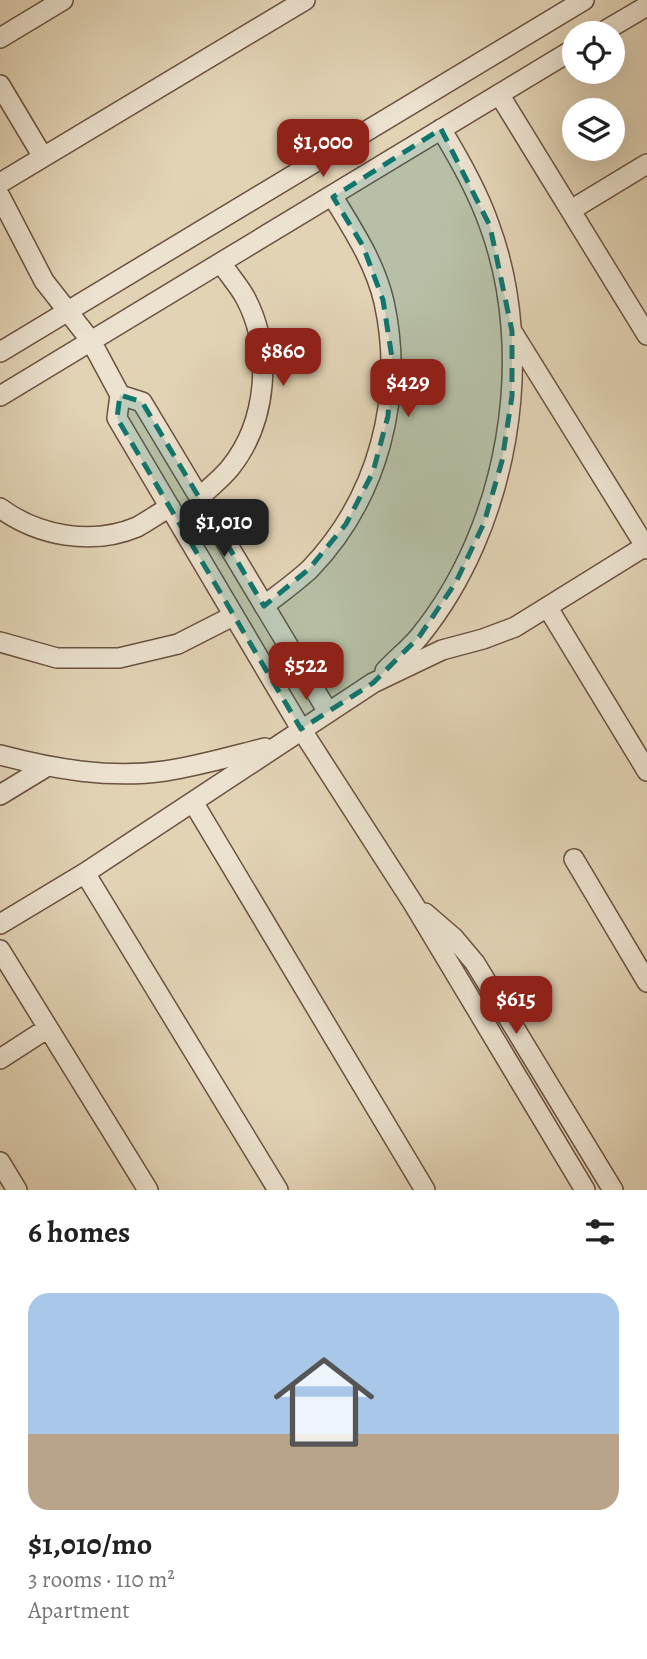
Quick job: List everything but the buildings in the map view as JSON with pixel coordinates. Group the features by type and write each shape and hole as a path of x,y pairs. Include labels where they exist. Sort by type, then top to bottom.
{"street":[{"path":"0,38 63,0"},
{"path":"0,183 305,0"},
{"path":"0,352 584,0"},
{"path":"621,21 647,6"},
{"path":"0,396 562,56"},
{"path":"0,85 43,157"},
{"path":"499,94 570,210 639,303 647,335"},
{"path":"373,683 419,637 456,582 484,523 502,461 512,396 512,331 504,278 490,226 470,177 441,129"},
{"path":"570,210 647,164"},
{"path":"0,196 44,281 91,341 120,396 117,418 233,616 301,729 413,903 585,1190"},
{"path":"264,606 309,569 346,524 373,472 388,416 392,358 383,300 363,246 333,197"},
{"path":"199,498 231,467 253,429 263,385 261,341 246,299 221,264"},
{"path":"0,924 85,873 373,683 442,650 515,627 646,546 512,331"},
{"path":"120,396 142,402 328,712"},
{"path":"0,508 18,521 56,534 96,537 135,527 170,507"},
{"path":"548,608 647,771"},
{"path":"0,642 57,657 119,658 178,644 233,616"},
{"path":"0,755 46,767 114,773 163,771 279,744"},
{"path":"0,795 46,767"},
{"path":"193,802 425,1190"},
{"path":"574,859 647,982"},
{"path":"85,873 278,1190"},
{"path":"413,903 454,938 475,963 613,1190"},
{"path":"0,950 148,1190"},
{"path":"0,1059 48,1028"},
{"path":"541,1116 562,1104"},
{"path":"0,1162 17,1190"}],"highlighted area":[{"path":"441,129 490,226 512,331 512,396 502,461 484,523 456,582 419,637 373,683 301,729 117,418 120,395 142,402 264,606 309,569 346,524 373,472 388,416 392,358 383,300 363,246 333,197"}]}
